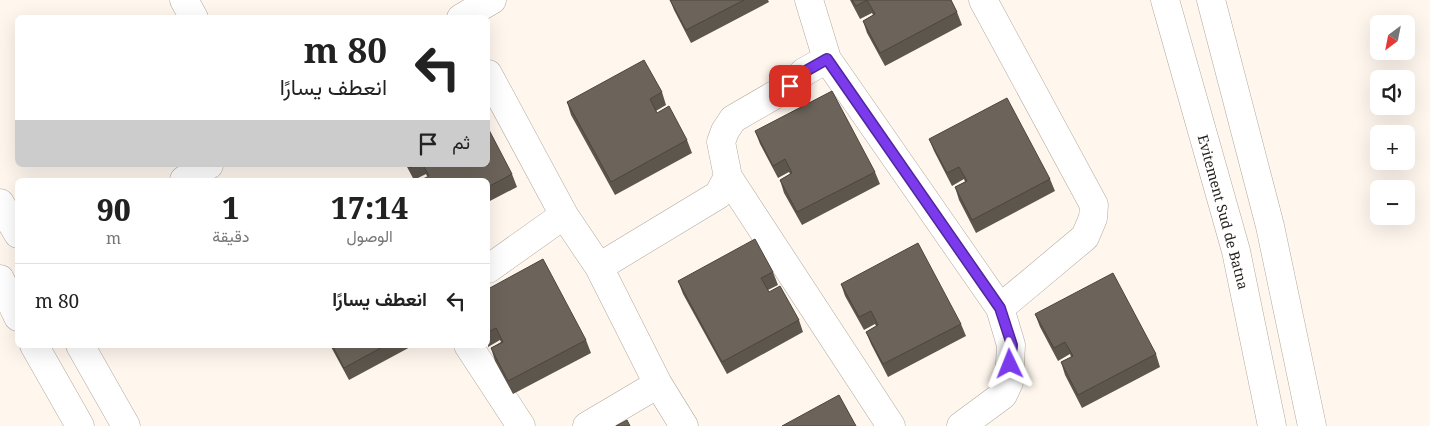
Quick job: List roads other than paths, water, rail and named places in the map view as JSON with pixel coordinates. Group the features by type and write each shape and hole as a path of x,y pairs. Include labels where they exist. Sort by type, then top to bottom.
{"main road":[{"path":"184,0 192,15"},
{"path":"446,0 454,15"},
{"path":"466,15 492,0"},
{"path":"809,0 827,59 1000,308 1012,345 1009,382 1003,395 961,426"},
{"path":"983,0 1094,205 1094,218 1085,237 1000,308"},
{"name":"Evitement Sud de Batna","path":"1165,0 1236,251 1272,426"},
{"path":"1211,0 1270,226 1312,426"},
{"path":"827,59 804,72 790,86 733,119 725,131 721,142 728,177 890,426"},
{"path":"490,78 564,215 599,267 658,384 684,426"},
{"path":"187,178 206,167"},
{"path":"599,267 718,196 728,177"},
{"path":"0,203 15,229"},
{"path":"490,268 564,215"},
{"path":"0,279 12,315"},
{"path":"36,348 80,426"},
{"path":"82,348 126,426"},
{"path":"470,348 521,426"},
{"path":"587,426 658,384"}]}
